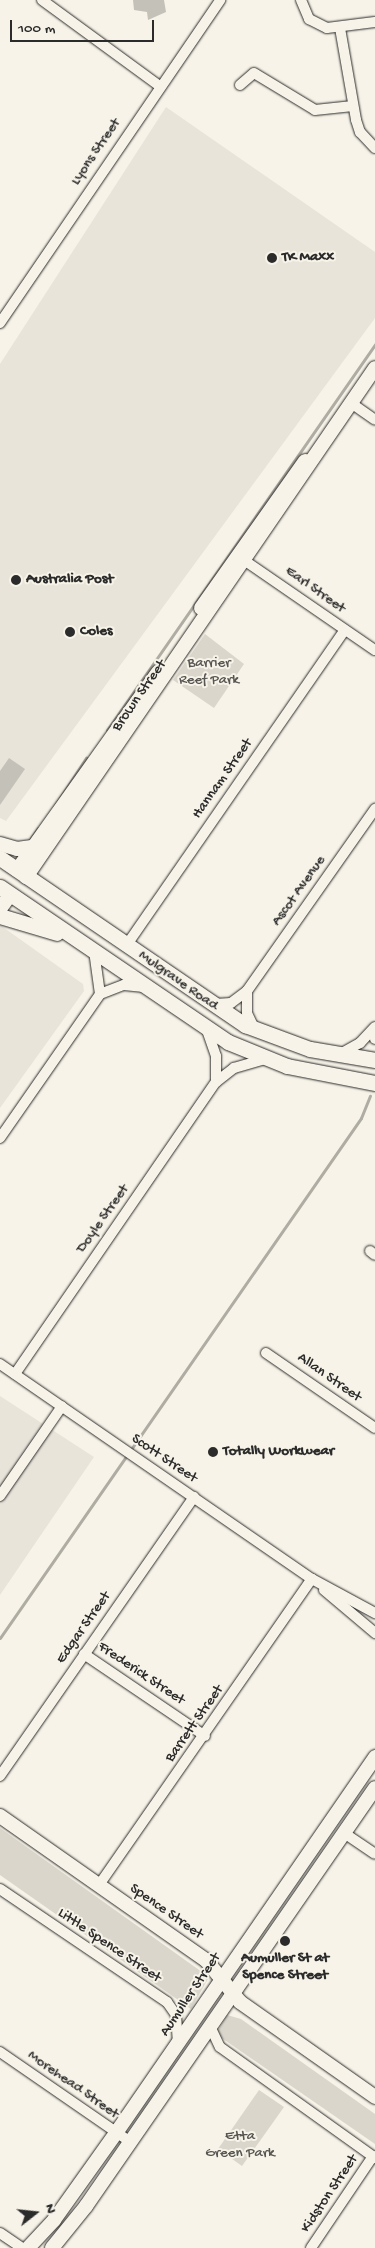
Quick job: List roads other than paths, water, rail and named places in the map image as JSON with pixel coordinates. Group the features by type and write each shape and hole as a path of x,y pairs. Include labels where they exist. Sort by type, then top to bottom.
{"main road":[{"name":"Mulgrave Road","path":"0,858 208,1003 256,1030 336,1055 375,1060"},
{"name":"Brown Street","path":"5,891 22,874"},
{"name":"Mulgrave Road","path":"5,891 207,1030 265,1059 320,1075 375,1083"},
{"path":"0,916 15,917 77,940"}],"street":[{"path":"42,0 158,85"},
{"name":"Lyons Street","path":"0,323 158,85 220,0"},
{"path":"301,0 303,11 315,24 340,28 375,22"},
{"path":"340,28 353,106 360,132 375,148"},
{"path":"240,86 254,73 315,110 353,106"},
{"name":"Brown Street","path":"22,874 32,847 333,431 375,368"},
{"path":"351,403 375,420"},
{"name":"Brown Street","path":"22,874 241,558"},
{"name":"Earl Street","path":"241,558 375,650"},
{"name":"Hannam Street","path":"126,946 345,630"},
{"name":"Ascot Avenue","path":"208,1003 231,1003 247,991 375,809"},
{"path":"0,844 17,849 32,847"},
{"name":"Brown Street","path":"0,909 5,891"},
{"path":"94,951 100,994"},
{"path":"0,1138 100,994 124,985 145,987"},
{"path":"247,991 247,1013 256,1030"},
{"path":"336,1055 355,1046 375,1027"},
{"path":"207,1030 216,1056 216,1082"},
{"name":"Doyle Street","path":"14,1374 216,1082 234,1068 265,1059"},
{"name":"Allan Street","path":"266,1353 375,1428"},
{"name":"Scott Street","path":"0,1364 312,1579 375,1634"},
{"path":"0,1496 62,1406"},
{"name":"Edgar Street","path":"0,1776 194,1497"},
{"name":"Scott Street","path":"312,1579 375,1613"},
{"name":"Barrett Street","path":"99,1885 205,1736 312,1579"},
{"name":"Frederick Street","path":"84,1654 205,1736"},
{"name":"Aumuller Street","path":"28,2248 54,2220 116,2133 375,1757"},
{"path":"52,2248 194,2050 375,1788"},
{"name":"Spence Street","path":"0,1816 211,1964 232,1994 375,2097"},
{"path":"344,1832 375,1854"},
{"path":"290,1880 299,1884 319,1857 333,1849"},
{"name":"Little Spence Street","path":"0,1890 167,2002 176,2015 178,2042"},
{"path":"210,2026 220,2047 374,2157"},
{"path":"194,2050 220,2047"},
{"name":"Morehead Street","path":"0,2052 129,2142"},
{"name":"Kidston Street","path":"311,2248 374,2157"},
{"path":"0,2233 22,2248"}],"waterway":[{"path":"107,730 375,344"},
{"path":"54,807 86,758"},
{"path":"31,838 38,828"},
{"path":"0,1638 361,1118 370,1096"}],"place":[{"name":"TK Maxx","path":"272,258"},
{"name":"Australia Post","path":"16,580"},
{"name":"Coles","path":"70,632"},
{"name":"Totally Workwear","path":"213,1452"},
{"name":"Aumuller St at Spence Street","path":"285,1941"}],"park label":[{"name":"Barrier Reef Park","path":"209,672"},
{"name":"Etta Green Park","path":"240,2144"}]}
